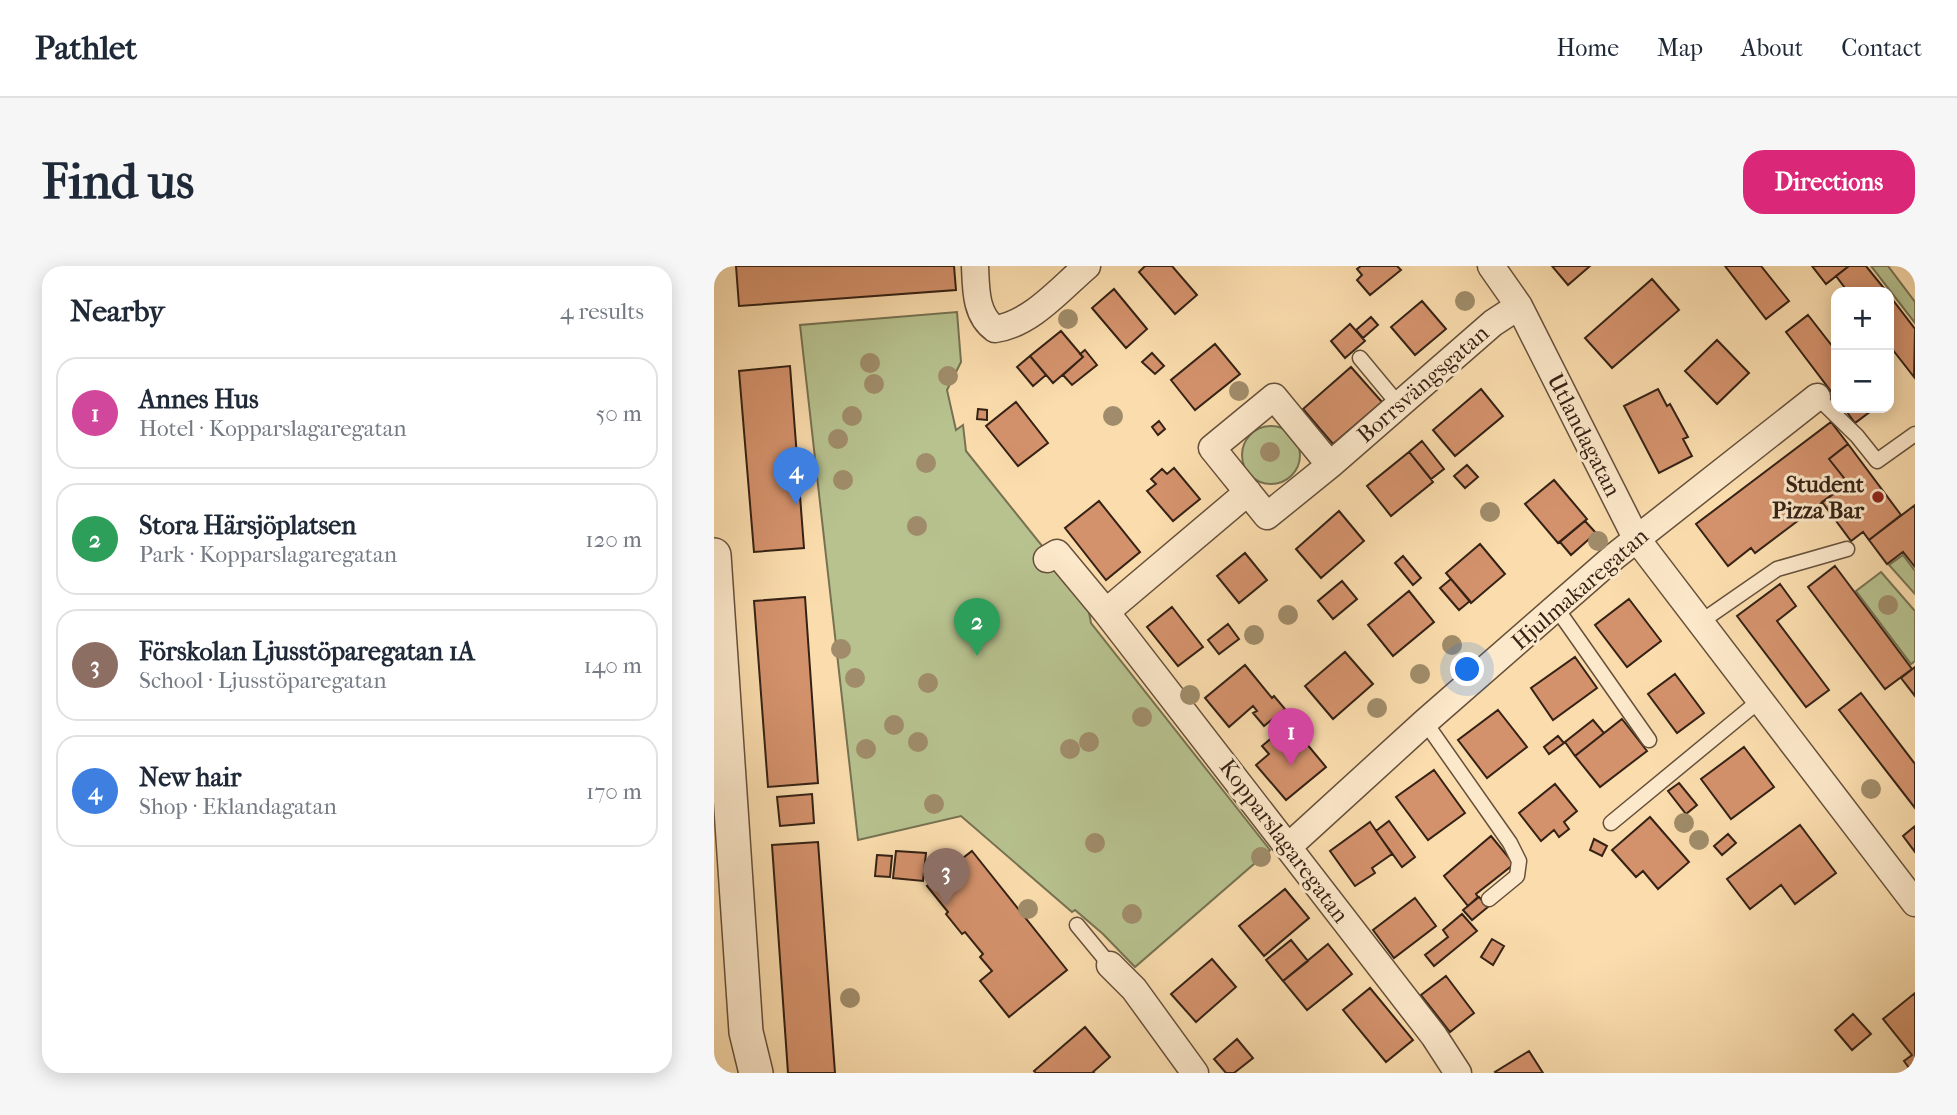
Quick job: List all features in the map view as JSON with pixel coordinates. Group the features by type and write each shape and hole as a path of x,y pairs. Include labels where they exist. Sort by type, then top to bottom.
{"street":[{"path":"975,266 977,296 988,324 995,329 1029,316 1087,266"},
{"name":"Utlandagatan","path":"1491,266 1519,306 1636,538 1915,903"},
{"name":"Borrsvängsgatan","path":"1330,465 1274,397 1212,448 1268,516 1330,465 1493,323 1519,306"},
{"name":"Hjulmakaregatan","path":"1288,846 1636,538 1817,397"},
{"path":"1107,612 1248,492"},
{"name":"Kopparslagaregatan","path":"1047,559 1057,553 1107,612 1434,1036 1458,1073"},
{"path":"714,555 746,1032 756,1073"},
{"path":"1110,965 1134,989 1195,1073"},
{"path":"739,1073 746,1032"}],"lane":[{"path":"1360,358 1399,405"},
{"path":"1817,397 1857,436 1877,461 1915,434"},
{"path":"1699,623 1777,569 1847,549"},
{"path":"1558,608 1649,740"},
{"path":"1611,822 1759,701"},
{"path":"1425,723 1510,843 1519,861 1517,876 1489,899"},
{"path":"1077,925 1110,965"}],"green space":[{"path":"1871,266 1888,266 1915,302 1915,323 1894,296 1894,287 1887,287"},
{"path":"957,312 961,362 947,390 956,430 963,425 966,451 1087,602 1091,623 1270,850 1135,967 1103,934 1075,910 1072,912 961,816 858,840 800,325"},
{"path":"1271,426 1287,431 1295,439 1300,455 1295,471 1287,479 1271,484 1255,479 1247,471 1242,455 1247,439 1255,431"},
{"path":"1903,555 1915,571 1915,594 1889,565"},
{"path":"1881,572 1915,611 1915,661 1911,664 1856,591"}],"building":[{"path":"736,266 954,266 956,290 739,306"},
{"path":"1145,266 1172,266 1197,295 1175,314 1139,272"},
{"path":"1361,266 1397,266 1401,270 1370,295 1357,280 1362,275 1357,269"},
{"path":"1552,266 1590,266 1568,285"},
{"path":"1725,266 1761,266 1789,301 1766,319"},
{"path":"1812,266 1849,266 1826,284"},
{"path":"1849,266 1866,266 1883,287 1844,287 1836,276"},
{"path":"1652,279 1679,310 1612,368 1585,338"},
{"path":"1114,289 1147,329 1126,348 1092,308"},
{"path":"1422,301 1446,329 1415,355 1391,327"},
{"path":"1894,302 1915,329 1914,377 1894,351"},
{"path":"1808,315 1831,345 1831,391 1786,332"},
{"path":"1371,317 1378,325 1363,338 1356,330"},
{"path":"1350,324 1365,341 1345,358 1331,341"},
{"path":"1061,331 1083,357 1053,383 1030,356"},
{"path":"1717,340 1749,373 1717,404 1685,371"},
{"path":"1215,344 1240,374 1195,410 1171,380"},
{"path":"1085,350 1097,365 1072,385 1063,375 1083,357 1080,354"},
{"path":"1152,353 1164,366 1155,374 1142,362"},
{"path":"1030,356 1046,375 1033,386 1017,367"},
{"path":"790,366 804,548 754,552 739,371"},
{"path":"1351,367 1382,402 1333,444 1303,409"},
{"path":"1481,389 1503,416 1455,456 1433,430"},
{"path":"1658,389 1667,406 1670,404 1688,437 1683,439 1692,456 1659,473 1624,406"},
{"path":"1016,402 1048,443 1018,466 986,426"},
{"path":"978,409 987,410 987,420 977,419"},
{"path":"1848,413 1868,413 1855,423"},
{"path":"1159,421 1165,429 1158,435 1152,427"},
{"path":"1831,422 1848,444 1829,459 1848,483 1755,553 1751,548 1728,566 1696,524"},
{"path":"1422,441 1444,469 1431,479 1409,452"},
{"path":"1848,444 1901,515 1869,540 1863,532 1851,541 1822,502 1848,483 1829,459"},
{"path":"1409,452 1433,482 1391,516 1367,486"},
{"path":"1467,465 1478,477 1465,488 1454,476"},
{"path":"1174,468 1200,499 1173,521 1147,491 1156,484 1151,479 1162,469 1167,474"},
{"path":"1554,480 1587,519 1558,543 1525,504"},
{"path":"1099,501 1140,552 1106,580 1065,528"},
{"path":"1915,505 1915,567 1903,552 1887,564 1869,540"},
{"path":"1339,511 1364,541 1321,578 1296,549"},
{"path":"1585,521 1596,533 1571,555 1560,542"},
{"path":"1480,544 1505,574 1471,603 1446,573"},
{"path":"1245,553 1267,580 1239,603 1217,576"},
{"path":"1403,556 1421,578 1413,585 1395,563"},
{"path":"1835,566 1912,669 1885,689 1808,587"},
{"path":"1451,579 1470,601 1459,610 1440,588"},
{"path":"1342,581 1357,599 1333,619 1318,601"},
{"path":"1780,584 1796,606 1777,621 1829,690 1806,707 1737,616"},
{"path":"1409,591 1434,622 1393,656 1368,625"},
{"path":"805,597 818,783 768,787 754,601"},
{"path":"1629,599 1661,641 1627,667 1595,625"},
{"path":"1172,607 1203,647 1178,666 1147,627"},
{"path":"1228,624 1239,639 1219,654 1208,640"},
{"path":"1345,652 1373,684 1333,719 1305,686"},
{"path":"1575,657 1597,688 1553,720 1531,688"},
{"path":"1245,665 1272,698 1274,696 1285,709 1264,726 1253,713 1257,711 1253,706 1229,727 1205,698"},
{"path":"1915,667 1915,696 1901,678"},
{"path":"1675,674 1704,713 1677,733 1648,694"},
{"path":"1861,693 1915,764 1915,808 1839,710"},
{"path":"1498,710 1527,747 1487,778 1458,740"},
{"path":"1622,719 1647,751 1600,787 1575,756"},
{"path":"1593,720 1604,733 1575,756 1565,742"},
{"path":"1281,730 1288,738 1296,731 1326,767 1286,800 1256,765 1269,754 1262,746"},
{"path":"1558,736 1564,743 1549,754 1544,747"},
{"path":"1744,747 1774,787 1731,819 1701,779"},
{"path":"1434,770 1465,813 1428,840 1396,797"},
{"path":"1679,783 1697,805 1686,814 1668,791"},
{"path":"1555,784 1577,811 1564,822 1569,829 1559,837 1554,830 1541,841 1519,813"},
{"path":"812,794 814,823 780,826 777,797"},
{"path":"1650,817 1689,862 1658,889 1643,871 1636,877 1612,850"},
{"path":"1389,821 1415,857 1402,867 1376,831"},
{"path":"1370,822 1392,854 1372,868 1375,873 1355,886 1330,851"},
{"path":"1800,825 1836,873 1795,904 1781,885 1750,909 1727,879"},
{"path":"1915,826 1915,852 1903,836"},
{"path":"1728,834 1736,843 1722,855 1714,846"},
{"path":"1491,836 1514,864 1476,894 1478,897 1468,906 1444,876"},
{"path":"1594,839 1607,846 1602,856 1590,850"},
{"path":"818,842 835,1073 788,1073 772,845"},
{"path":"896,851 926,853 923,881 893,878"},
{"path":"972,851 1067,970 1009,1017 980,981 992,971 980,957 983,954 965,932 962,934 927,886"},
{"path":"877,855 892,856 890,877 875,876"},
{"path":"1285,889 1309,918 1264,956 1239,926"},
{"path":"1479,897 1488,907 1472,920 1463,910"},
{"path":"1415,898 1436,926 1394,958 1373,930"},
{"path":"1462,914 1477,931 1434,966 1425,955 1448,937 1443,930"},
{"path":"1492,939 1504,946 1493,965 1481,957"},
{"path":"1291,940 1308,961 1283,981 1266,960"},
{"path":"1328,944 1352,974 1307,1010 1283,981"},
{"path":"1212,959 1236,987 1196,1022 1171,994"},
{"path":"1446,976 1474,1013 1450,1032 1421,995"},
{"path":"1370,988 1413,1040 1386,1062 1343,1010"},
{"path":"1915,993 1915,1069 1912,1072 1904,1061 1912,1055 1883,1019"},
{"path":"1853,1014 1871,1034 1852,1050 1835,1030"},
{"path":"1085,1027 1110,1057 1094,1073 1034,1071"},
{"path":"1237,1039 1253,1058 1234,1073 1226,1073 1214,1059"},
{"path":"1529,1051 1543,1073 1495,1072"}],"place":[{"name":"Student Pizza Bar","path":"1878,497"},
{"name":"New hair","path":"796,505"},
{"name":"Stora Härsjöplatsen","path":"977,656"},
{"name":"Annes Hus","path":"1291,766"},
{"name":"Förskolan Ljusstöparegatan 1A","path":"946,906"}]}
